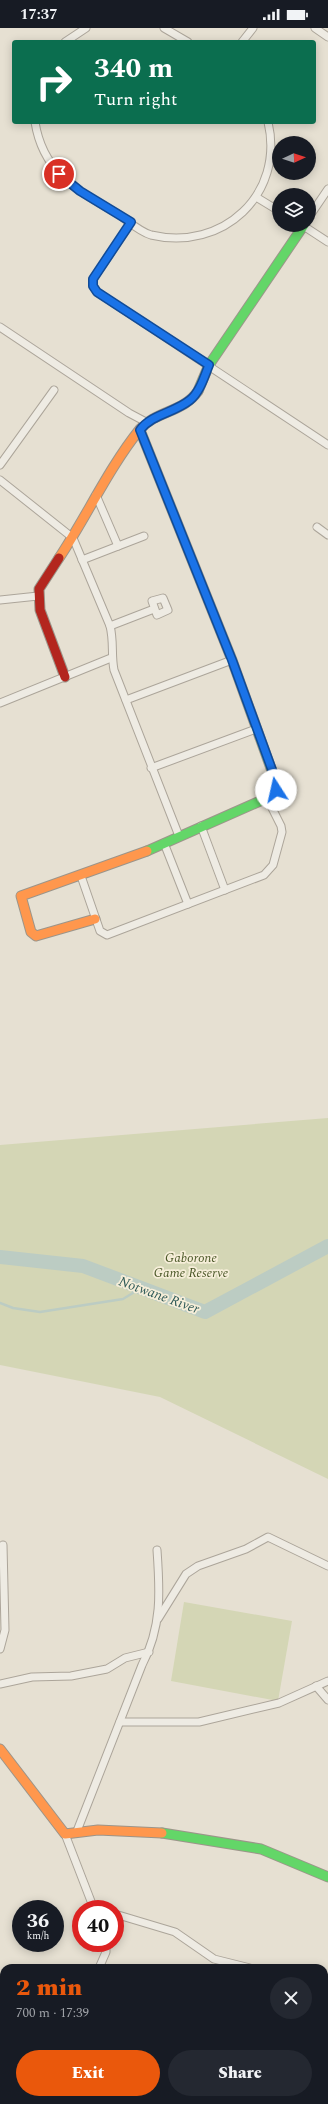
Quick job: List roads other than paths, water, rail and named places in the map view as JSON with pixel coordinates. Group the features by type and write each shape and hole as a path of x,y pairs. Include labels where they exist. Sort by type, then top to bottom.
{"street":[{"path":"68,40 86,28"},
{"path":"164,28 185,40"},
{"path":"244,40 253,28"},
{"path":"315,28 328,37"},
{"path":"36,124 43,152 65,181 150,234 187,237 205,234 221,228 236,218 256,197 267,176 271,158 271,140 268,124"},
{"path":"316,207 328,189"},
{"path":"256,197 272,207"},
{"path":"131,222 93,279 93,286 97,292 328,445"},
{"path":"65,677 40,610 38,596 39,589 73,538 96,495 140,430 146,422 190,400 201,385 209,365 298,232"},
{"path":"313,232 328,242"},
{"path":"0,327 129,413 146,422"},
{"path":"0,465 54,390"},
{"path":"95,919 38,936 31,932 21,900 22,895 81,876 164,844 201,826 267,798 276,790 277,784 232,660 140,430"},
{"path":"0,480 73,538 110,626 113,637 111,658 179,836"},
{"path":"96,495 118,546"},
{"path":"317,527 328,535"},
{"path":"82,560 144,536"},
{"path":"0,600 38,596"},
{"path":"110,626 154,609"},
{"path":"0,703 111,658"},
{"path":"126,700 232,660"},
{"path":"152,768 256,729"},
{"path":"81,876 100,932 107,936 264,875 273,865 281,838 281,826 267,798"},
{"path":"201,826 225,890"},
{"path":"164,844 188,904"},
{"path":"157,1621 186,1574 198,1566 240,1552 268,1537 328,1566"},
{"path":"0,1650 5,1630 3,1545"},
{"path":"77,1831 142,1665 154,1640 157,1621 159,1586 157,1550"},
{"path":"0,1684 32,1677 71,1676 107,1669 125,1658 149,1652"},
{"path":"120,1722 199,1722 279,1703 328,1681"},
{"path":"316,1686 328,1700"},
{"path":"0,1749 65,1834 91,1900"},
{"path":"65,1834 77,1831 143,1832 259,1849 289,1858 328,1877"},
{"path":"124,1917 175,1932 214,1959 234,1964"},
{"path":"103,1964 105,1952"}],"waterway":[{"name":"Notwane River","path":"0,1257 83,1266 205,1312 328,1246"},
{"path":"0,1303 13,1308 40,1312 123,1299 141,1288"}],"park label":[{"name":"Gaborone Game Reserve","path":"191,1266"}]}
